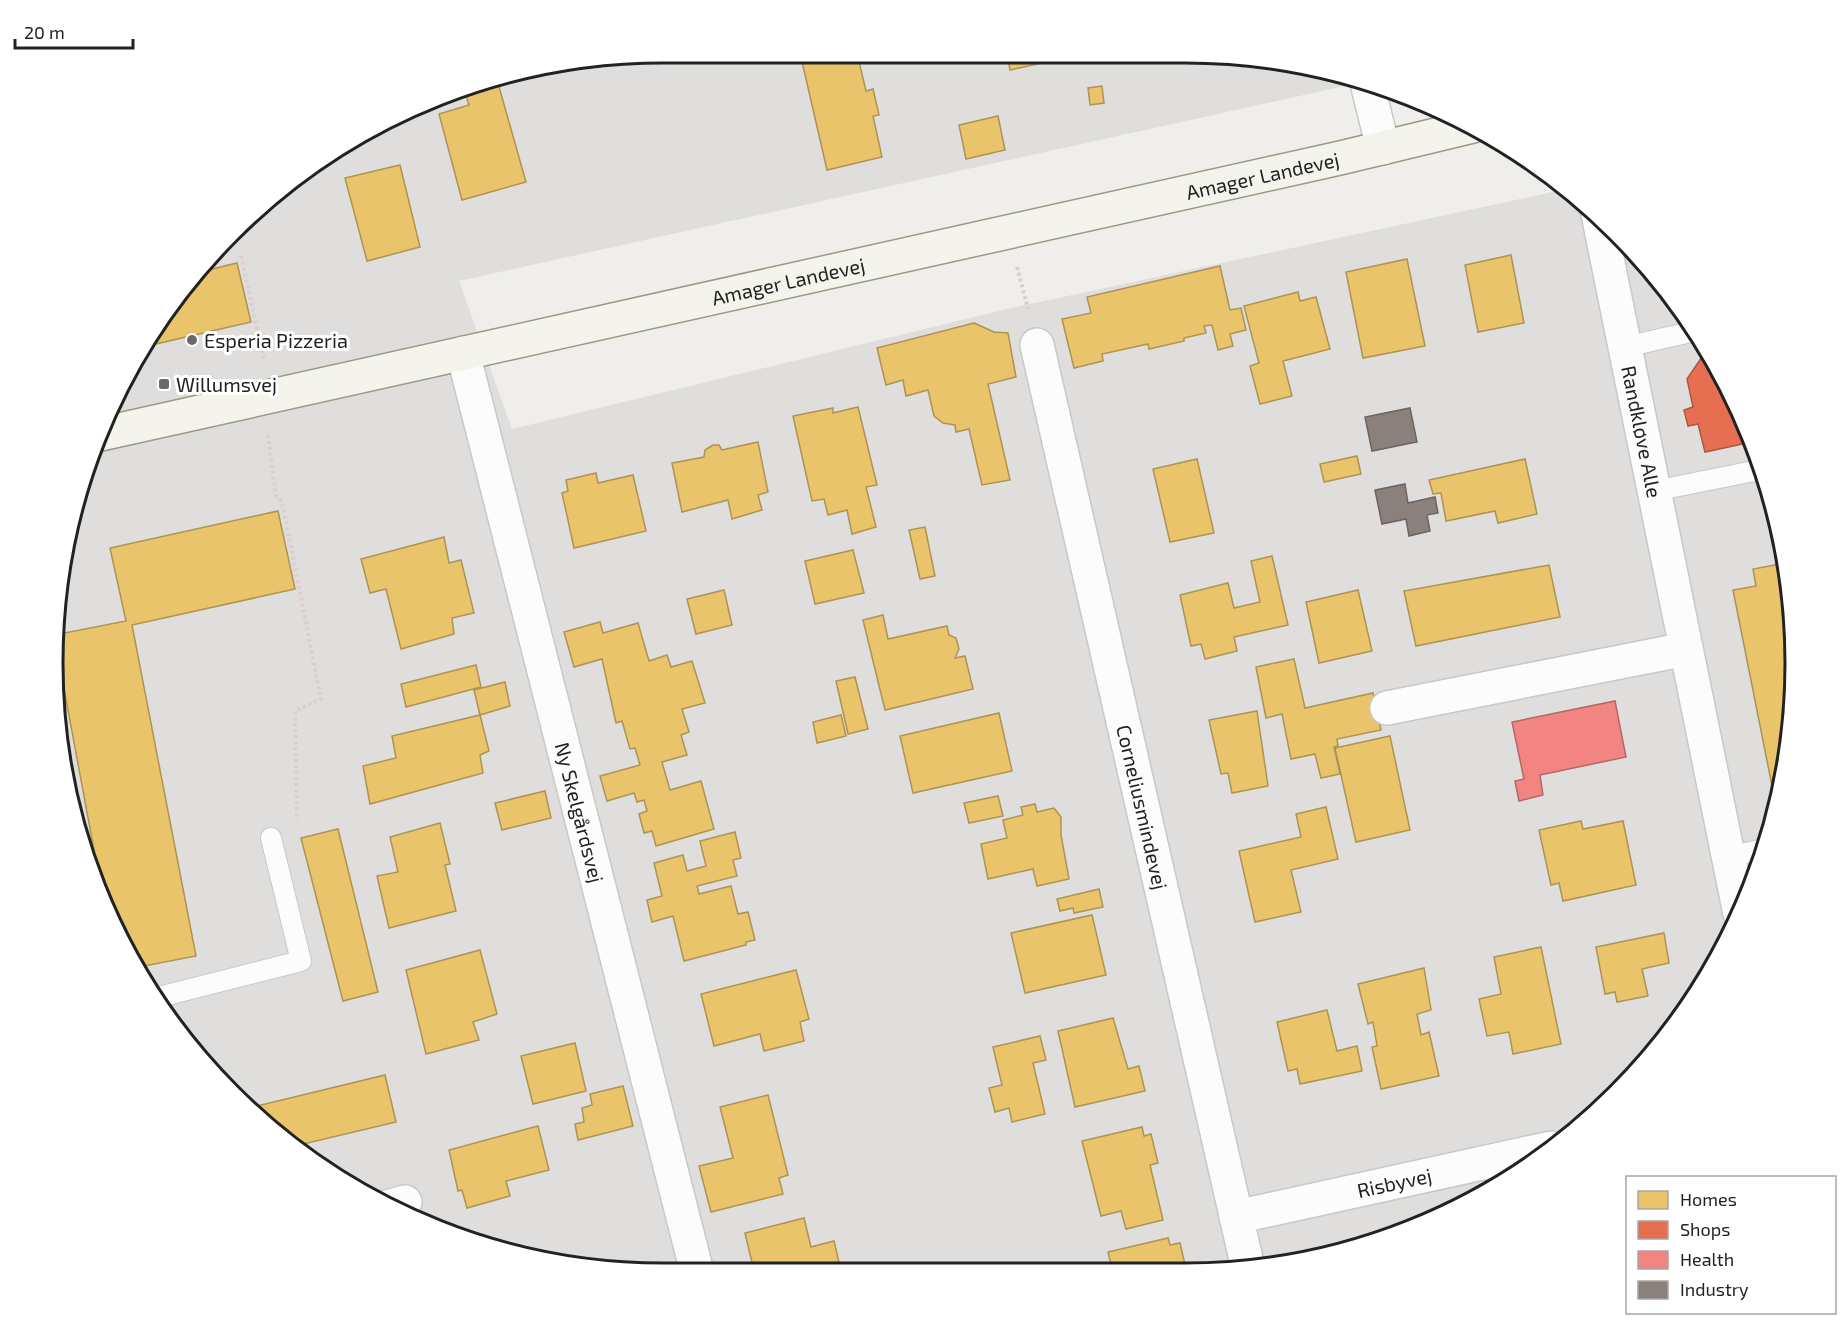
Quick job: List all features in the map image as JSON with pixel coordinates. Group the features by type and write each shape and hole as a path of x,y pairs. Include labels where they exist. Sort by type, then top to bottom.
{"street":[{"path":"1369,92 1383,148"},
{"name":"Amager Landevej","path":"109,432 1459,129"},
{"name":"Randkløve Alle","path":"1602,232 1737,898"},
{"name":"Corneliusmindevej","path":"1037,345 1246,1260"},
{"name":"Ny Skelgårdsvej","path":"463,353 695,1263"},
{"path":"1387,708 1686,649"},
{"name":"Risbyvej","path":"1236,1217 1532,1152"}],"lane":[{"path":"1625,347 1686,333"},
{"path":"1654,491 1753,471"},
{"path":"164,996 301,962 272,842"},
{"path":"1728,857 1755,851"}],"path":[{"path":"1008,232 1037,345"},
{"path":"242,256 267,397 276,496 282,501 321,699 295,711 297,837 272,842"}],"shaded area":[{"path":"663,63 1185,63 1263,68 1348,85 459,281 512,429 1007,309 1556,191 1581,212 1636,267 1684,330 1705,363 1739,433 1753,470 1765,508 1780,585 1785,663 1780,741 1765,818 1753,856 1739,893 1705,963 1661,1028 1636,1059 1581,1114 1550,1139 1485,1183 1450,1201 1415,1217 1340,1243 1263,1258 1224,1262 663,1263 585,1258 508,1243 433,1217 363,1183 298,1139 267,1114 212,1059 187,1028 143,963 125,928 109,893 83,818 68,741 64,702 64,624 68,585 83,508 95,470 109,433 143,363 187,298 212,267 267,212 330,164 363,143 433,109 470,95 508,83 585,68"},
{"path":"1649,283 1667,307 1655,309"}],"building: Homes":[{"path":"802,63 859,63 866,91 873,89 879,115 873,116 882,157 827,170"},
{"path":"1009,63 1042,63 1010,70"},
{"path":"499,86 526,182 462,200 439,114 469,105 466,96"},
{"path":"1102,86 1104,103 1090,105 1088,88"},
{"path":"998,116 1005,150 966,159 959,125"},
{"path":"400,165 420,247 367,261 345,178"},
{"path":"1511,255 1524,323 1478,332 1465,265"},
{"path":"1407,259 1425,346 1363,358 1346,272"},
{"path":"237,263 251,322 155,344 187,298 210,270"},
{"path":"1220,266 1230,310 1241,308 1246,330 1230,334 1233,346 1218,350 1212,325 1204,326 1206,333 1184,338 1184,341 1149,349 1148,344 1102,354 1103,361 1074,368 1062,319 1091,313 1087,297"},
{"path":"1298,292 1300,301 1316,297 1330,349 1283,361 1292,396 1260,404 1250,366 1259,363 1244,306"},
{"path":"974,323 994,332 1008,333 1016,377 988,384 1010,480 982,485 969,429 956,432 955,425 943,423 934,416 928,390 906,396 903,380 886,385 877,348"},
{"path":"858,407 877,485 866,487 876,527 852,534 847,510 828,515 824,499 812,501 793,416 833,408 833,413"},
{"path":"758,442 768,492 758,495 762,510 732,519 728,500 682,512 672,463 704,457 705,450 713,445 719,445 722,450"},
{"path":"1357,456 1361,474 1324,482 1320,464"},
{"path":"1197,459 1214,533 1170,542 1153,469"},
{"path":"1525,459 1537,514 1498,523 1495,511 1446,521 1441,493 1433,494 1429,480"},
{"path":"596,473 598,483 633,475 646,531 574,548 562,493 568,491 566,480"},
{"path":"278,511 295,589 132,625 196,956 145,966 109,893 95,857 64,687 64,633 126,621 110,548"},
{"path":"925,527 935,576 920,579 909,530"},
{"path":"444,537 449,563 461,560 474,613 452,618 454,634 401,649 386,589 370,593 361,559"},
{"path":"853,550 864,593 815,604 805,561"},
{"path":"1272,556 1288,625 1234,637 1237,651 1205,659 1201,644 1191,646 1180,595 1228,583 1234,608 1260,602 1251,561"},
{"path":"1549,565 1560,617 1416,646 1404,591"},
{"path":"1776,565 1784,624 1784,702 1772,785 1733,590 1756,586 1753,569"},
{"path":"724,590 732,625 696,634 687,599"},
{"path":"1358,590 1372,651 1319,663 1306,602"},
{"path":"883,615 888,639 947,626 949,635 956,638 959,649 955,658 965,656 973,689 885,710 863,620"},
{"path":"600,622 603,633 638,623 649,661 667,655 671,667 692,661 705,703 682,709 689,732 681,735 687,755 662,762 670,790 701,781 714,829 656,846 652,831 644,833 639,814 647,811 644,800 637,802 634,793 607,801 600,776 640,765 635,748 630,749 622,721 616,723 602,659 574,667 564,632"},
{"path":"1294,659 1305,708 1373,693 1381,730 1337,739 1338,746 1334,747 1340,774 1321,778 1315,754 1291,759 1282,714 1266,718 1256,667"},
{"path":"476,665 481,687 406,707 401,684"},
{"path":"855,677 868,729 848,734 836,681"},
{"path":"505,682 510,706 480,715 474,690"},
{"path":"1257,711 1268,786 1232,793 1228,773 1221,774 1209,720"},
{"path":"999,713 1012,771 913,793 900,736"},
{"path":"480,715 489,751 480,755 483,773 370,804 363,766 396,758 392,736"},
{"path":"841,715 846,736 817,743 813,722"},
{"path":"1390,736 1410,830 1356,842 1335,748"},
{"path":"545,791 551,818 502,830 495,803"},
{"path":"998,796 1003,816 969,823 964,803"},
{"path":"1035,804 1037,812 1054,808 1061,817 1061,835 1069,879 1037,886 1033,869 988,879 981,844 1007,838 1003,820 1023,815 1021,807"},
{"path":"1326,807 1338,859 1291,870 1301,912 1255,922 1239,851 1301,837 1296,814"},
{"path":"1581,821 1583,829 1623,821 1636,885 1563,901 1559,883 1551,885 1539,830"},
{"path":"440,823 450,864 445,865 456,911 389,928 377,876 398,872 390,837"},
{"path":"338,829 378,992 343,1001 301,838"},
{"path":"735,832 741,858 733,860 737,876 697,886 699,894 731,886 738,914 748,912 755,940 746,942 746,945 684,961 673,916 652,922 647,900 662,896 654,863 683,855 687,871 706,866 700,841"},
{"path":"1099,889 1103,907 1074,913 1073,908 1060,911 1057,899"},
{"path":"1092,915 1106,975 1025,993 1011,933"},
{"path":"1664,933 1669,963 1642,969 1648,996 1617,1002 1615,992 1605,994 1596,947"},
{"path":"1541,947 1561,1044 1513,1054 1509,1032 1487,1036 1479,999 1501,994 1494,957"},
{"path":"480,950 497,1014 473,1022 479,1040 426,1054 406,970"},
{"path":"1424,968 1431,1010 1417,1014 1421,1035 1429,1032 1439,1076 1381,1089 1372,1047 1377,1046 1373,1022 1368,1024 1358,984"},
{"path":"796,970 809,1019 800,1022 804,1041 764,1051 760,1034 714,1046 701,994"},
{"path":"1327,1010 1337,1051 1357,1046 1362,1071 1300,1084 1297,1069 1288,1071 1277,1022"},
{"path":"1113,1018 1128,1069 1139,1066 1145,1091 1075,1107 1058,1031"},
{"path":"1040,1036 1046,1060 1033,1063 1045,1114 1012,1122 1009,1108 995,1112 989,1088 1002,1085 993,1047"},
{"path":"575,1043 586,1091 533,1104 521,1056"},
{"path":"385,1075 396,1122 305,1144 258,1106"},
{"path":"623,1086 633,1126 578,1140 575,1124 584,1122 582,1108 592,1105 590,1094"},
{"path":"768,1095 788,1175 779,1178 783,1194 711,1212 699,1166 733,1158 720,1107"},
{"path":"538,1126 549,1170 506,1181 510,1196 467,1208 462,1190 458,1191 449,1150"},
{"path":"1142,1127 1144,1136 1151,1134 1158,1163 1150,1165 1163,1220 1126,1229 1121,1211 1101,1216 1082,1141"},
{"path":"804,1218 811,1247 834,1241 839,1263 752,1263 745,1233"},
{"path":"1168,1238 1170,1245 1180,1243 1185,1263 1111,1263 1108,1252"}],"building: Shops":[{"path":"1702,358 1743,444 1705,452 1698,424 1688,426 1684,410 1693,407 1687,379"}],"building: Health":[{"path":"1615,701 1626,757 1540,775 1543,795 1519,801 1515,781 1524,779 1512,722"}],"building: Industry":[{"path":"1410,408 1417,442 1372,451 1365,417"},
{"path":"1405,484 1408,503 1435,497 1438,513 1427,515 1430,531 1409,536 1406,519 1382,524 1375,490"}],"place":[{"name":"Esperia Pizzeria","path":"192,340"},
{"name":"Willumsvej","path":"164,384"}]}
